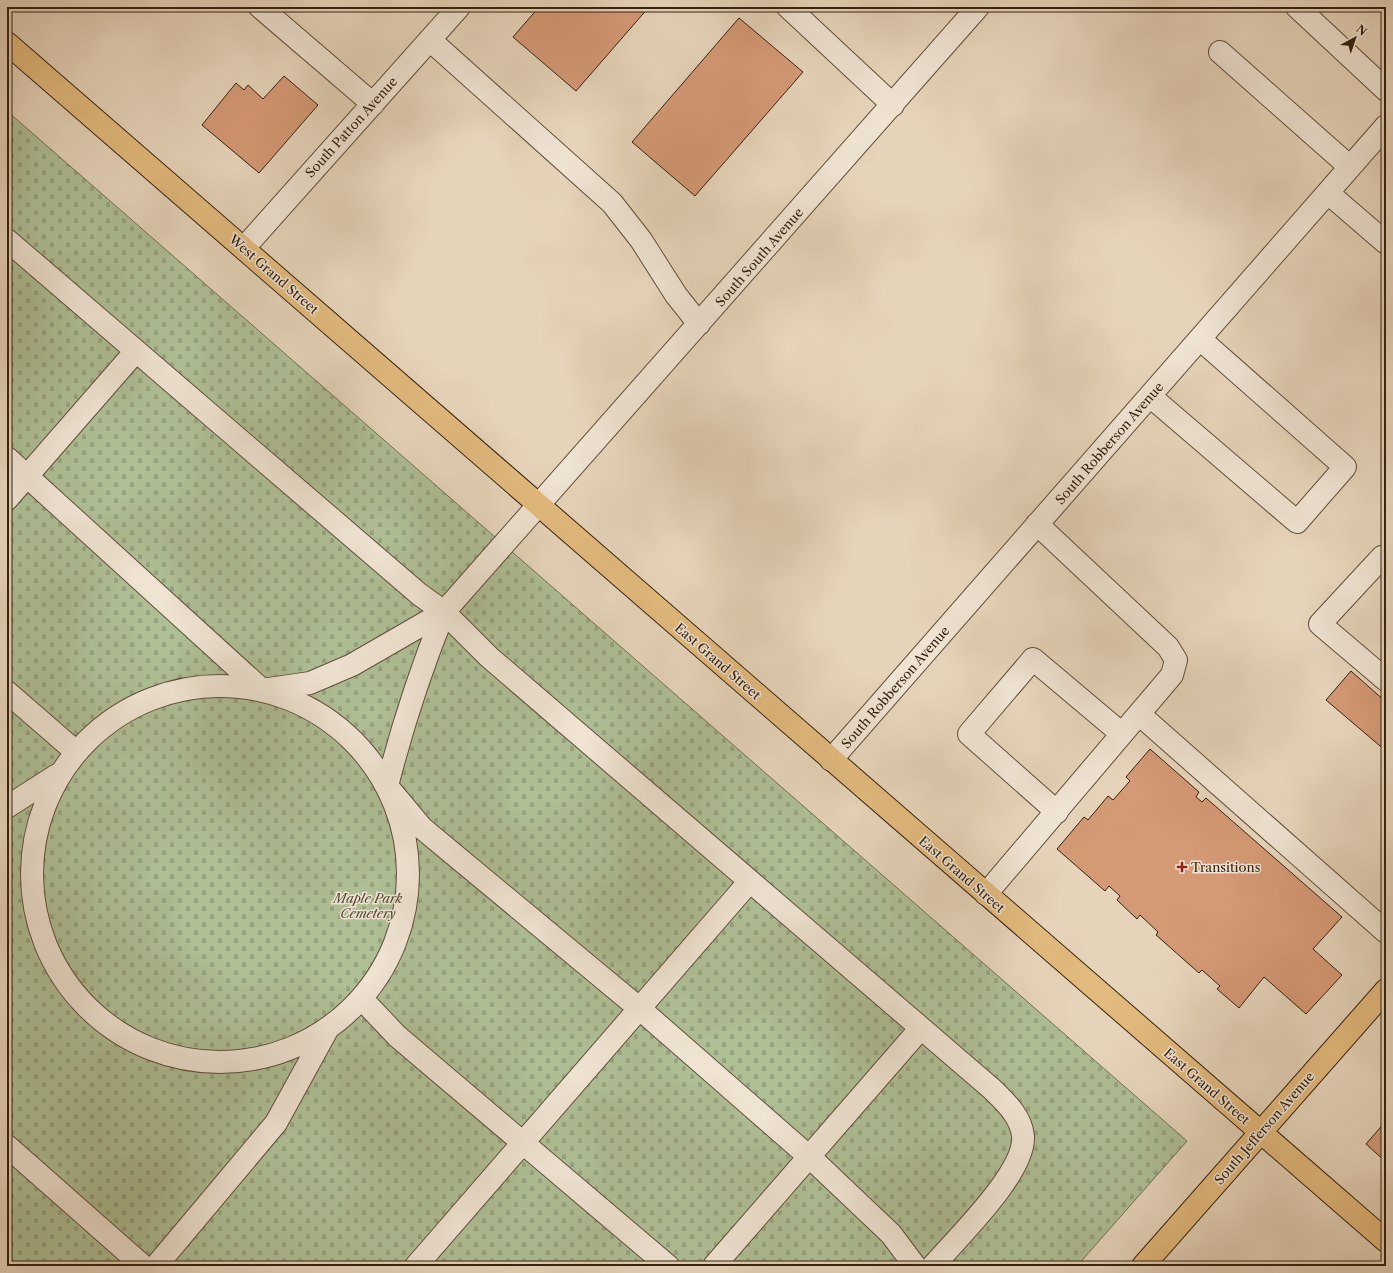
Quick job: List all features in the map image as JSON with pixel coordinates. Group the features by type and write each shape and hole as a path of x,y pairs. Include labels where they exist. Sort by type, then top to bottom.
{"main road":[{"name":"West Grand Street","path":"7,43 244,248 539,507"},
{"name":"East Grand Street","path":"539,507 1386,1241"},
{"name":"South Jefferson Avenue","path":"1143,1266 1386,990"}],"street":[{"path":"260,7 373,104"},
{"name":"South Patton Avenue","path":"244,248 459,7"},
{"path":"788,7 893,104"},
{"name":"South South Avenue","path":"444,612 539,507 978,7"},
{"path":"1297,7 1386,90"},
{"path":"430,40 612,203 641,240 676,296 699,324"},
{"path":"1220,52 1350,167"},
{"name":"South Robberson Avenue","path":"831,760 1386,126"},
{"path":"1328,193 1386,243"},
{"path":"7,240 419,594 444,612 489,657 1009,1105 1018,1119 1023,1136 1022,1152 1014,1169 996,1194 933,1266"},
{"path":"1150,396 1297,522 1345,467 1200,339"},
{"path":"7,500 136,351"},
{"path":"7,458 262,690 300,704 326,719 350,738 370,761 387,786 422,828 640,1009 809,1157 891,1234 915,1266"},
{"path":"986,894 1172,675 1176,660 1168,646 1038,524"},
{"path":"1382,557 1320,624 1386,680"},
{"path":"444,612 428,652 399,739 387,786 403,829 409,874 403,919 388,962 362,999 346,1016 327,1030 279,1054 226,1063 172,1057 122,1036 80,1002 50,958 33,906 31,852 45,800 58,775 75,751 114,717 160,695 211,686 262,690 310,683 352,665 444,612"},
{"path":"1057,812 969,734 1033,659 1122,734"},
{"path":"7,692 75,751"},
{"path":"1139,714 1386,932"},
{"path":"7,807 58,775"},
{"path":"416,1266 750,882"},
{"path":"362,999 397,1036 668,1266"},
{"path":"714,1266 921,1028"},
{"path":"156,1266 276,1123 327,1030"},
{"path":"7,1146 143,1266"}],"green space":[{"name":"Maple Park Cemetery","path":"7,111 1187,1141 1077,1266 7,1266"}],"building":[{"path":"539,7 649,7 576,91 513,37"},
{"path":"739,18 803,72 695,196 632,142"},
{"path":"284,76 318,105 259,173 202,125 236,83 244,90 248,85 263,99"},
{"path":"1351,671 1386,702 1386,751 1326,700"},
{"name":"Transitions","path":"1150,749 1199,792 1196,797 1202,802 1206,798 1342,917 1313,949 1342,975 1306,1014 1264,977 1239,1008 1217,989 1220,986 1202,970 1199,973 1156,935 1158,932 1140,915 1137,919 1117,900 1120,896 1109,886 1105,891 1057,849 1084,817 1088,820 1108,796 1113,800 1130,781 1126,777"},
{"path":"1386,1121 1386,1162 1366,1144"}],"place":[{"name":"Transitions","path":"1182,867"}]}
